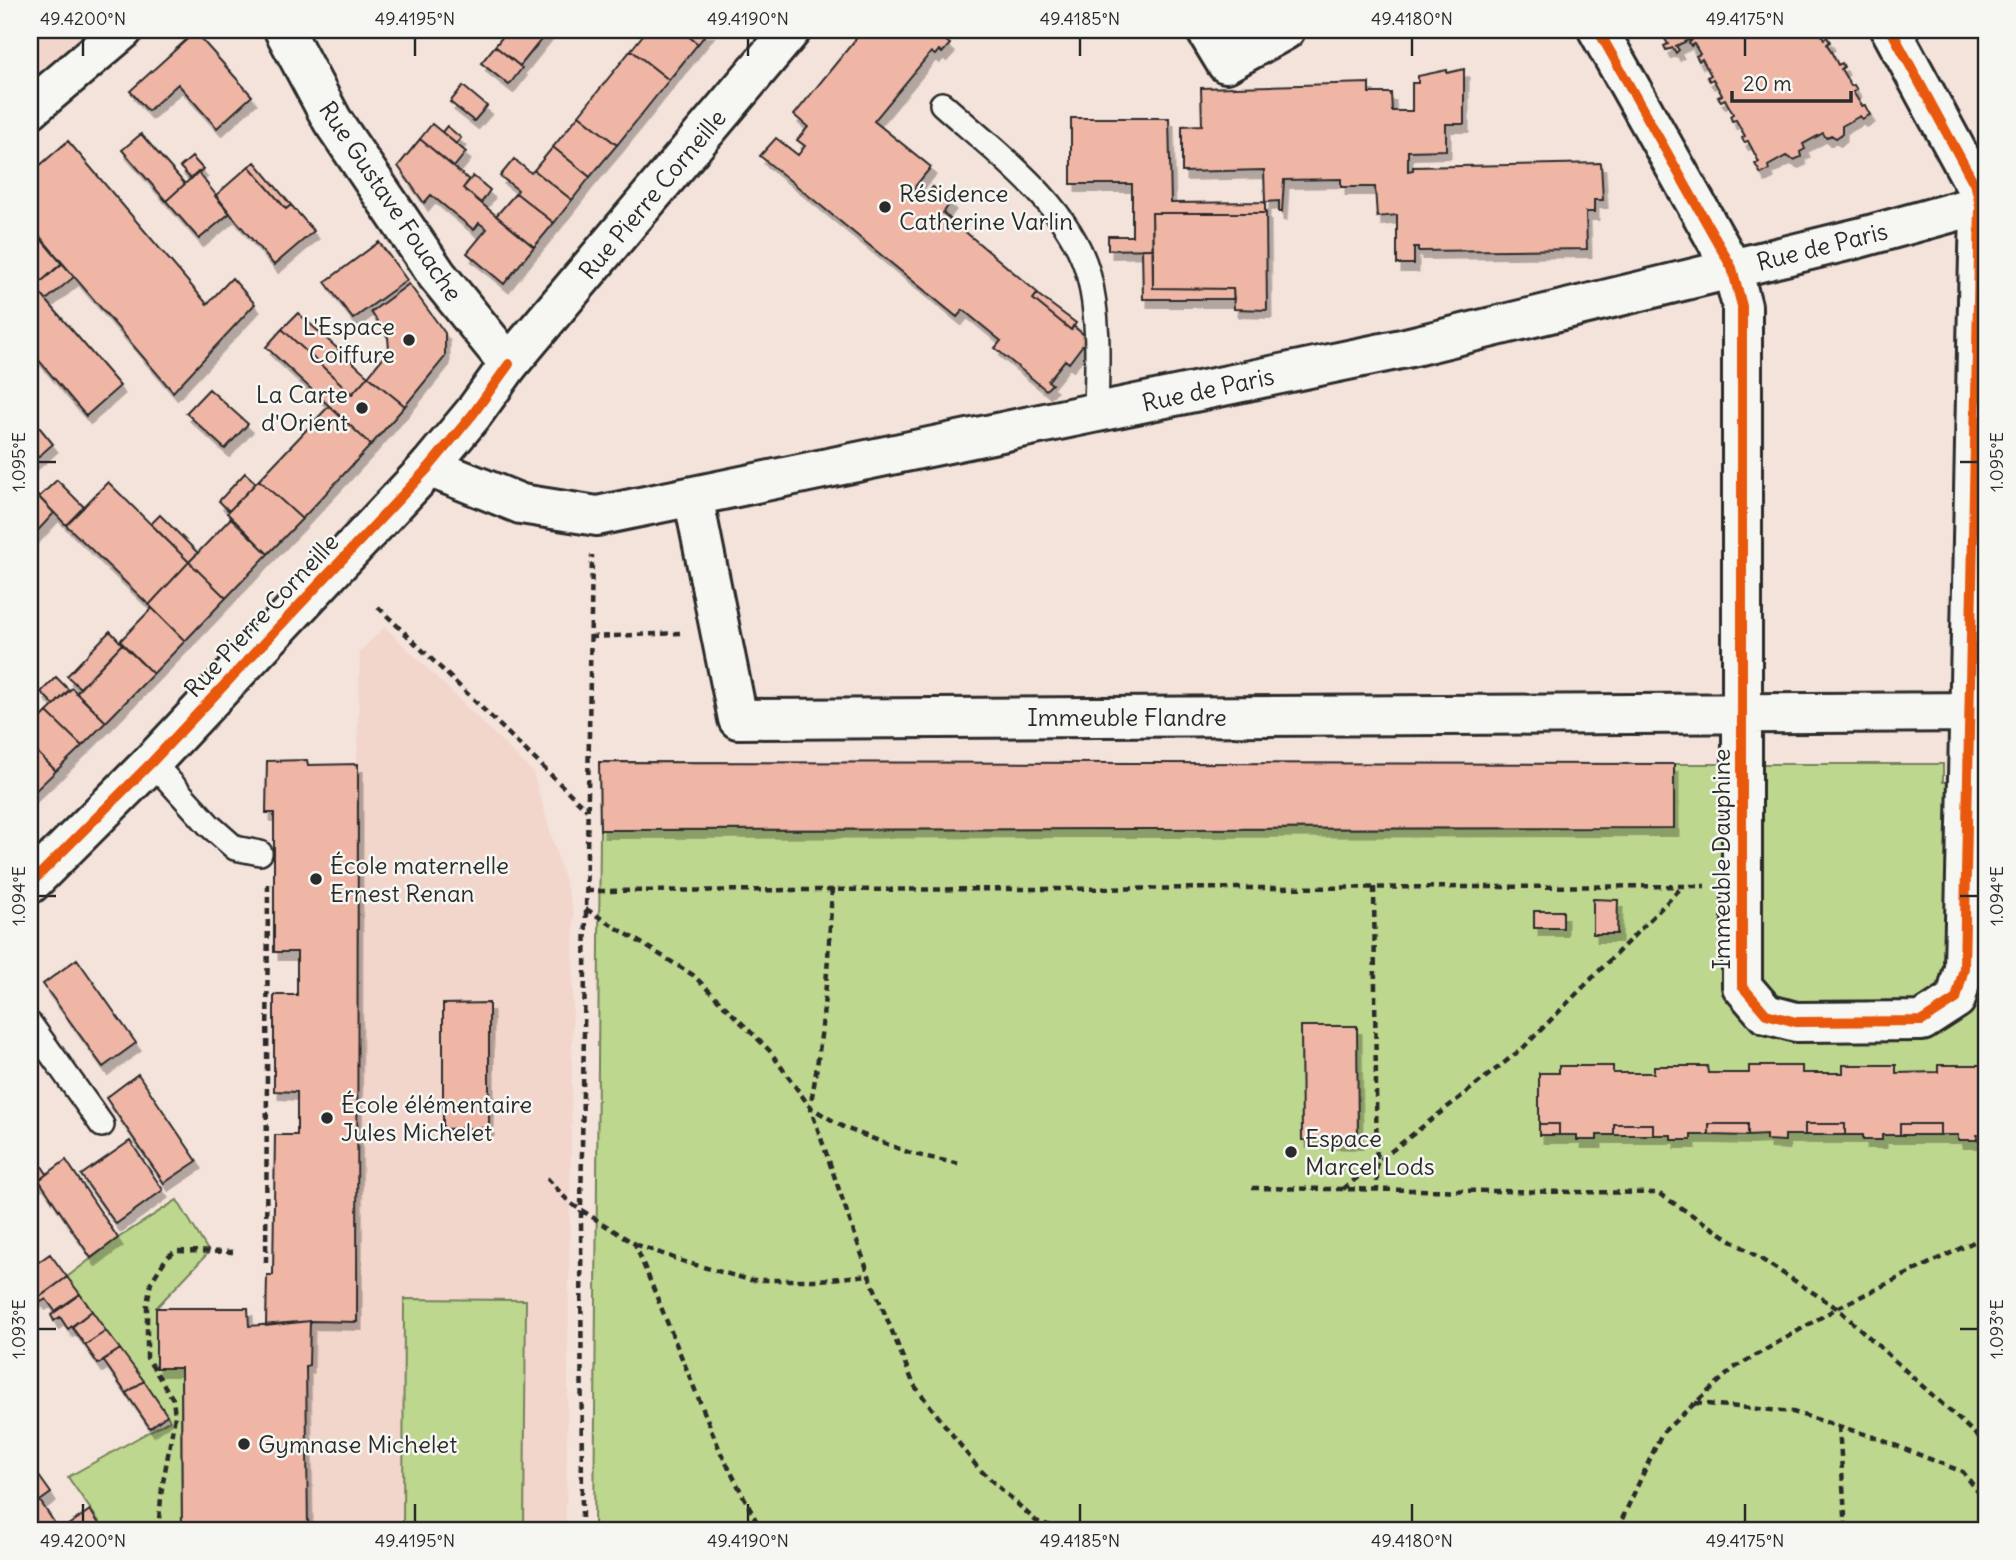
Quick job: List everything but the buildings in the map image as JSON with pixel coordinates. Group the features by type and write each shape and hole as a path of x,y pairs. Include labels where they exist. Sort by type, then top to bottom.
{"street":[{"path":"30,109 123,30"},
{"name":"Rue Gustave Fouache","path":"284,30 340,131 437,275 509,364"},
{"name":"Rue Pierre Corneille","path":"30,884 152,762 429,467 509,364 791,30"},
{"path":"1206,30 1226,63 1285,30"},
{"name":"Immeuble Dauphine","path":"1598,30 1732,268 1742,306 1742,986 1766,1014 1796,1022 1922,1021 1956,999 1964,968 1978,713 1983,204"},
{"path":"1891,30 1983,204"},
{"name":"Rue de Paris","path":"429,467 521,503 597,516 1406,348 1858,238 1983,204"},
{"name":"Immeuble Flandre","path":"693,496 738,719 1742,714"},
{"path":"1742,714 1978,713"}],"lane":[{"path":"942,104 1037,190 1069,230 1088,272 1097,340 1096,412"},
{"path":"152,762 209,825 235,848 260,853"},
{"path":"30,1024 102,1125"}],"path":[{"path":"582,1530 581,1209 592,535 597,516"},
{"path":"378,607 587,811"},
{"path":"590,637 712,631 720,627"},
{"path":"260,853 268,853 267,1263"},
{"path":"1343,1189 1523,1048 1683,886"},
{"path":"586,891 1742,886"},
{"path":"1374,887 1377,1190"},
{"path":"810,1107 820,1056 828,968 831,890"},
{"path":"586,909 693,975 769,1050 810,1107 869,1275 914,1385 978,1468 1036,1521 1063,1530"},
{"path":"810,1107 845,1128 913,1154 960,1164"},
{"path":"547,1178 570,1203 635,1244 685,1262 750,1280 820,1280 869,1275"},
{"path":"1252,1188 1658,1194 1837,1308 1986,1444"},
{"path":"1617,1530 1662,1433 1734,1368 1837,1308 1986,1236"},
{"path":"635,1244 721,1453 761,1530"},
{"path":"161,1530 159,1519 162,1488 175,1416 173,1399 147,1358 147,1305 152,1282 167,1257 176,1251 236,1252"},
{"path":"1695,1403 1793,1412 1874,1437 1963,1472 1986,1502"},
{"path":"1839,1426 1846,1530"}],"shaded area":[{"path":"30,30 96,30 30,86"},
{"path":"385,627 533,772 574,913 566,1530 308,1530 306,1367 309,1365 310,1322 266,1326 267,1275 273,1274 275,1135 297,1134 297,1092 274,1091 274,995 297,995 297,952 274,952 274,813 266,813 267,761 307,760 308,765 357,764 360,651"}],"green space":[{"name":"Espace Marcel Lods","path":"1674,764 1943,764 1943,782 1986,782 1986,1530 594,1530 600,830 1674,828"},
{"path":"177,1200 209,1252 156,1308 156,1368 181,1368 182,1530 105,1530 68,1477 170,1420 67,1277 118,1238"},
{"path":"404,1299 526,1300 524,1530 403,1530"}],"cycle path":[{"path":"1598,30 1732,268 1742,306 1742,986 1766,1014 1796,1022 1922,1021 1956,999 1964,968 1980,206 1976,187 1891,30"},
{"path":"30,884 152,762 429,467 473,414 509,364"}],"place":[{"name":"Résidence Catherine Varlin","path":"885,207"},
{"name":"L'Espace Coiffure","path":"409,340"},
{"name":"La Carte d'Orient","path":"362,408"},
{"name":"École maternelle Ernest Renan","path":"316,879"},
{"name":"École élémentaire Jules Michelet","path":"327,1118"},
{"name":"Espace Marcel Lods","path":"1291,1152"},
{"name":"Gymnase Michelet","path":"244,1444"}]}
